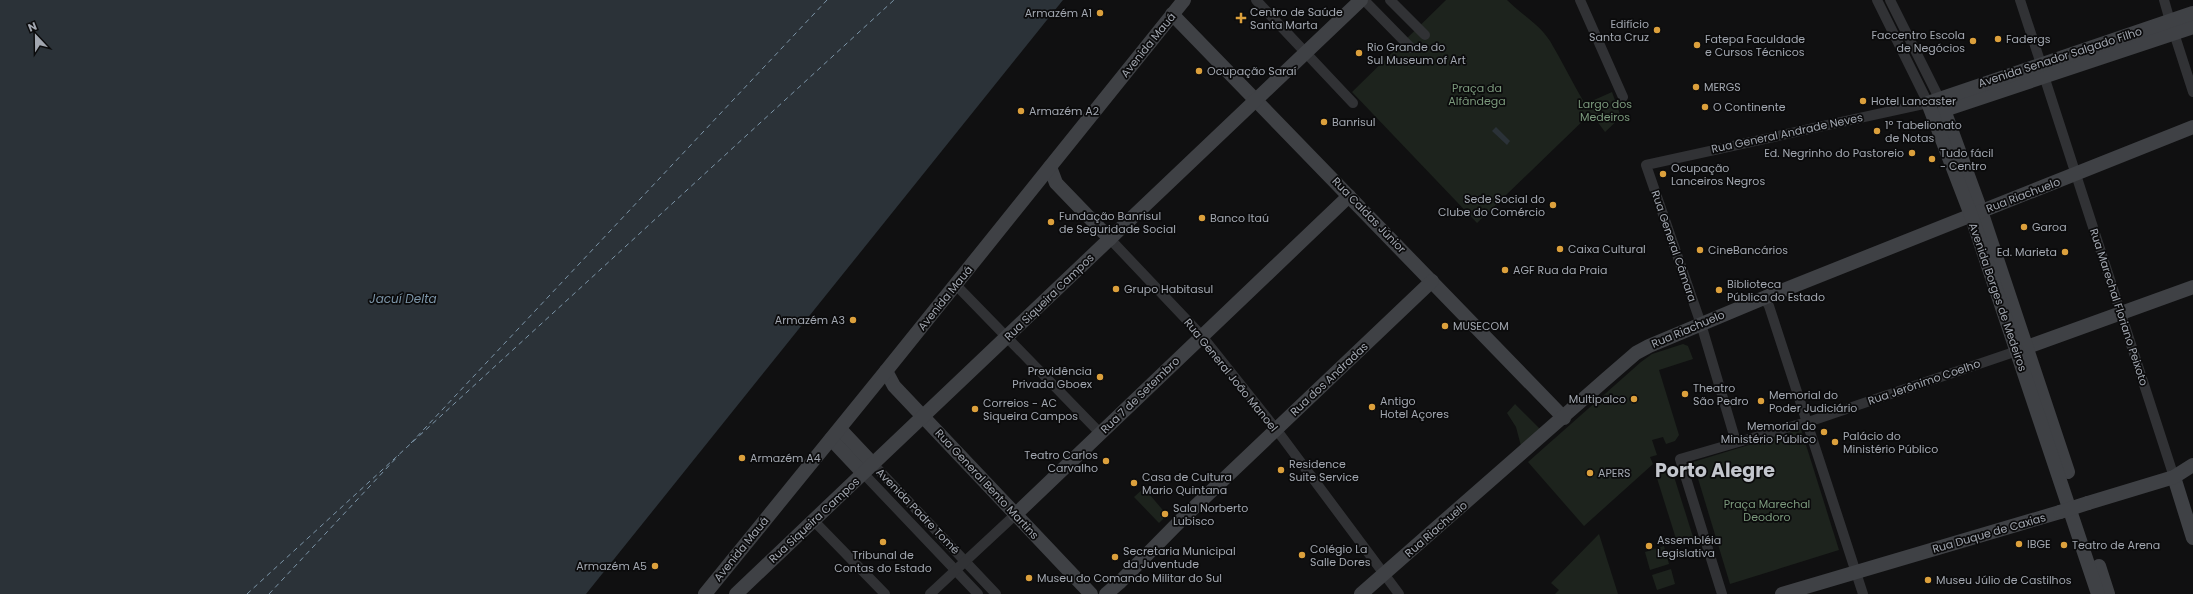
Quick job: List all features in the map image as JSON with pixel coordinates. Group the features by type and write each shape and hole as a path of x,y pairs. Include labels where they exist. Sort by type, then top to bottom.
{"street":[{"name":"Avenida Mauá","path":"705,594 1184,0"},
{"path":"1256,0 1353,103"},
{"name":"Rua Siqueira Campos","path":"736,594 1361,0"},
{"path":"1364,0 1411,48"},
{"path":"1580,0 1623,97"},
{"name":"Rua Marechal Floriano Peixoto","path":"2020,0 2193,538"},
{"path":"2164,0 2193,92"},
{"name":"Avenida Borges de Medeiros","path":"1937,103 1879,4 1891,1 1937,103 2108,594"},
{"path":"1380,17 1392,2 1425,35"},
{"name":"Avenida Senador Salgado Filho","path":"1937,103 2172,27 2193,13"},
{"name":"Rua Caldas Júnior","path":"1172,14 1564,418"},
{"path":"1395,32 1409,19"},
{"name":"Avenida Senador Salgado Filho","path":"2172,27 2193,27"},
{"name":"Rua General Andrade Neves","path":"1646,165 1937,103"},
{"name":"Rua Riachuelo","path":"1361,594 1636,354 1649,346 1760,299 2193,127"},
{"name":"Rua General Câmara","path":"1646,165 1701,324 1736,442"},
{"name":"Rua General João Manoel","path":"1050,167 1056,183 1202,336 1276,429 1399,594"},
{"name":"Rua 7 de Setembro","path":"930,594 1015,515 1349,196"},
{"name":"Rua dos Andradas","path":"1106,594 1119,583 1183,518 1432,281"},
{"path":"956,284 1100,433"},
{"name":"Rua Jerônimo Coelho","path":"1808,421 2022,349 2193,287"},
{"path":"1760,299 1766,301 1769,306 1808,421 1862,594"},
{"name":"Avenida Borges de Medeiros","path":"2022,349 2098,594"},
{"name":"Rua General Bento Martins","path":"886,371 892,383 1091,594"},
{"path":"1722,594 1680,459 1808,421"},
{"name":"Avenida Padre Tomé","path":"835,434 868,468 897,507 978,594"},
{"name":"Rua Duque de Caxias","path":"1782,594 2174,477 2193,465"},
{"name":"Avenida Padre Tomé","path":"868,468 906,498 996,594"},
{"path":"897,507 906,498"},
{"path":"916,528 926,519"},
{"path":"813,520 885,594"}],"green space":[{"name":"Praça da Alfândega","path":"1446,0 1507,0 1546,35 1585,104 1612,92 1621,117 1605,132 1591,113 1477,223 1352,92"},
{"path":"1683,344 1688,346 1693,359 1659,370 1679,435 1675,441 1666,444 1663,437 1652,440 1657,455 1650,457 1653,464 1584,526 1528,462 1641,362 1652,354"},
{"path":"1515,404 1542,431 1521,446 1516,427 1507,413"},
{"name":"Praça Marechal Deodoro","path":"1801,429 1839,550 1730,584 1693,462"},
{"path":"1672,470 1693,537 1677,542 1656,475"},
{"path":"1144,488 1167,515 1159,523 1134,497"},
{"path":"1599,534 1618,594 1555,594 1559,590 1551,583"},
{"path":"1664,546 1669,564 1650,570 1645,552"},
{"path":"1671,569 1675,584 1657,590 1652,575"}],"water":[{"name":"Jacuí Delta","path":"0,0 1063,0 586,594 0,594"},
{"path":"1496,127 1510,141 1507,145 1492,131"}],"ferry route":[{"path":"411,443 827,0"},
{"path":"247,594 894,0"},
{"path":"269,594 399,455"}],"place":[{"name":"Armazém A1","path":"1100,13"},
{"name":"Centro de Saúde Santa Marta","path":"1241,18"},
{"name":"Edifício Santa Cruz","path":"1657,30"},
{"name":"Fadergs","path":"1998,39"},
{"name":"Faccentro Escola de Negócios","path":"1973,41"},
{"name":"Fatepa Faculdade e Cursos Técnicos","path":"1697,45"},
{"name":"Rio Grande do Sul Museum of Art","path":"1359,53"},
{"name":"Ocupação Saraí","path":"1199,71"},
{"name":"MERGS","path":"1696,87"},
{"name":"Hotel Lancaster","path":"1863,101"},
{"name":"O Continente","path":"1705,107"},
{"name":"Armazém A2","path":"1021,111"},
{"name":"Banrisul","path":"1324,122"},
{"name":"1º Tabelionato de Notas","path":"1877,131"},
{"name":"Ed. Negrinho do Pastoreio","path":"1912,153"},
{"name":"Tudo fácil - Centro","path":"1932,159"},
{"name":"Ocupação Lanceiros Negros","path":"1663,174"},
{"name":"Sede Social do Clube do Comércio","path":"1553,205"},
{"name":"Banco Itaú","path":"1202,218"},
{"name":"Fundação Banrisul de Seguridade Social","path":"1051,222"},
{"name":"Garoa","path":"2024,227"},
{"name":"Caixa Cultural","path":"1560,249"},
{"name":"CineBancários","path":"1700,250"},
{"name":"Ed. Marieta","path":"2065,252"},
{"name":"AGF Rua da Praia","path":"1505,270"},
{"name":"Grupo Habitasul","path":"1116,289"},
{"name":"Biblioteca Pública do Estado","path":"1719,290"},
{"name":"Armazém A3","path":"853,320"},
{"name":"MUSECOM","path":"1445,326"},
{"name":"Previdência Privada Gboex","path":"1100,377"},
{"name":"Theatro São Pedro","path":"1685,394"},
{"name":"Multipalco","path":"1634,399"},
{"name":"Memorial do Poder Judiciário","path":"1761,401"},
{"name":"Antigo Hotel Açores","path":"1372,407"},
{"name":"Correios - AC Siqueira Campos","path":"975,409"},
{"name":"Memorial do Ministério Público","path":"1824,432"},
{"name":"Palácio do Ministério Público","path":"1835,442"},
{"name":"Armazém A4","path":"742,458"},
{"name":"Teatro Carlos Carvalho","path":"1106,461"},
{"name":"Residence Suite Service","path":"1281,470"},
{"name":"APERS","path":"1590,473"},
{"name":"Casa de Cultura Mario Quintana","path":"1134,483"},
{"name":"Sala Norberto Lubisco","path":"1165,514"},
{"name":"Tribunal de Contas do Estado","path":"883,542"},
{"name":"IBGE","path":"2019,544"},
{"name":"Teatro de Arena","path":"2064,545"},
{"name":"Assembléia Legislativa","path":"1649,546"},
{"name":"Colégio La Salle Dores","path":"1302,555"},
{"name":"Secretaria Municipal da Juventude","path":"1115,557"},
{"name":"Armazém A5","path":"655,566"},
{"name":"Museu do Comando Militar do Sul","path":"1029,578"},
{"name":"Museu Júlio de Castilhos","path":"1928,580"}],"district":[{"name":"Porto Alegre","path":"1715,470"}],"park label":[{"name":"Largo dos Medeiros","path":"1605,110"}]}
